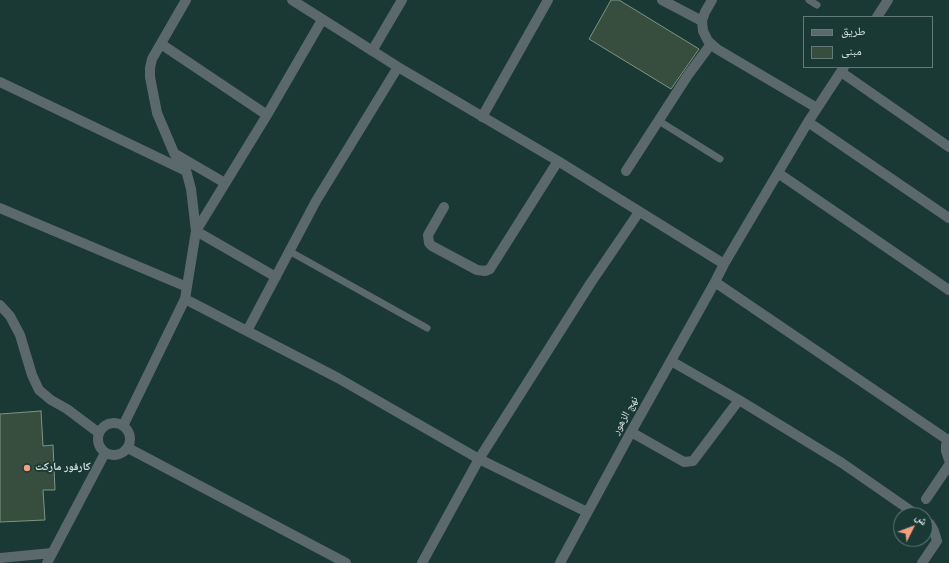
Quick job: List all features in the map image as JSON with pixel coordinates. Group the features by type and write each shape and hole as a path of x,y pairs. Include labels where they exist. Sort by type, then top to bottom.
{"street":[{"path":"123,426 185,299 196,231 191,189 186,170 174,153 157,113 150,77 152,59 186,0"},
{"path":"292,0 398,67 558,162 724,264"},
{"path":"372,51 402,0"},
{"path":"482,118 548,0"},
{"path":"662,0 702,21"},
{"path":"712,0 702,21 703,31 708,41 717,50 817,108"},
{"path":"878,16 888,0"},
{"path":"196,231 267,115 322,20"},
{"path":"161,44 267,115"},
{"path":"626,171 688,75 711,44"},
{"path":"247,331 316,201 398,67"},
{"path":"842,69 949,147"},
{"name":"نهج الزهور","path":"560,563 586,512 724,264 808,122 842,69"},
{"path":"0,82 186,170"},
{"path":"808,122 949,218"},
{"path":"174,153 225,183"},
{"path":"444,207 428,235 429,243 478,270 485,271 493,264 558,162"},
{"path":"778,173 949,290"},
{"path":"0,208 187,287"},
{"path":"422,563 479,459 590,284 639,212"},
{"path":"196,231 276,277"},
{"path":"715,282 948,439 946,451 949,460"},
{"path":"185,299 338,378 479,459 586,512"},
{"path":"0,304 10,316 20,336 32,375 39,390 51,400 68,409 99,433"},
{"path":"671,361 739,400 842,463 905,507"},
{"path":"631,432 684,462 693,461 739,400"},
{"path":"117,423 123,426 130,436 130,442 128,448 123,453 111,455 100,449 98,443 99,433 104,426 117,423"},
{"path":"128,448 346,563"},
{"path":"47,563 105,453"},
{"path":"926,499 949,465"},
{"path":"922,563 938,541 933,529"},
{"path":"0,559 52,553"},
{"path":"0,559 6,563"}],"lane":[{"path":"809,0 817,5"},
{"path":"659,121 720,159"},
{"path":"289,251 427,328"}],"building":[{"path":"611,0 619,0 699,49 671,89 589,39"},
{"name":"كارفور ماركت","path":"41,411 43,446 53,445 55,490 43,490 45,520 0,522 0,414"}],"place":[{"name":"كارفور ماركت","path":"27,468"}]}
